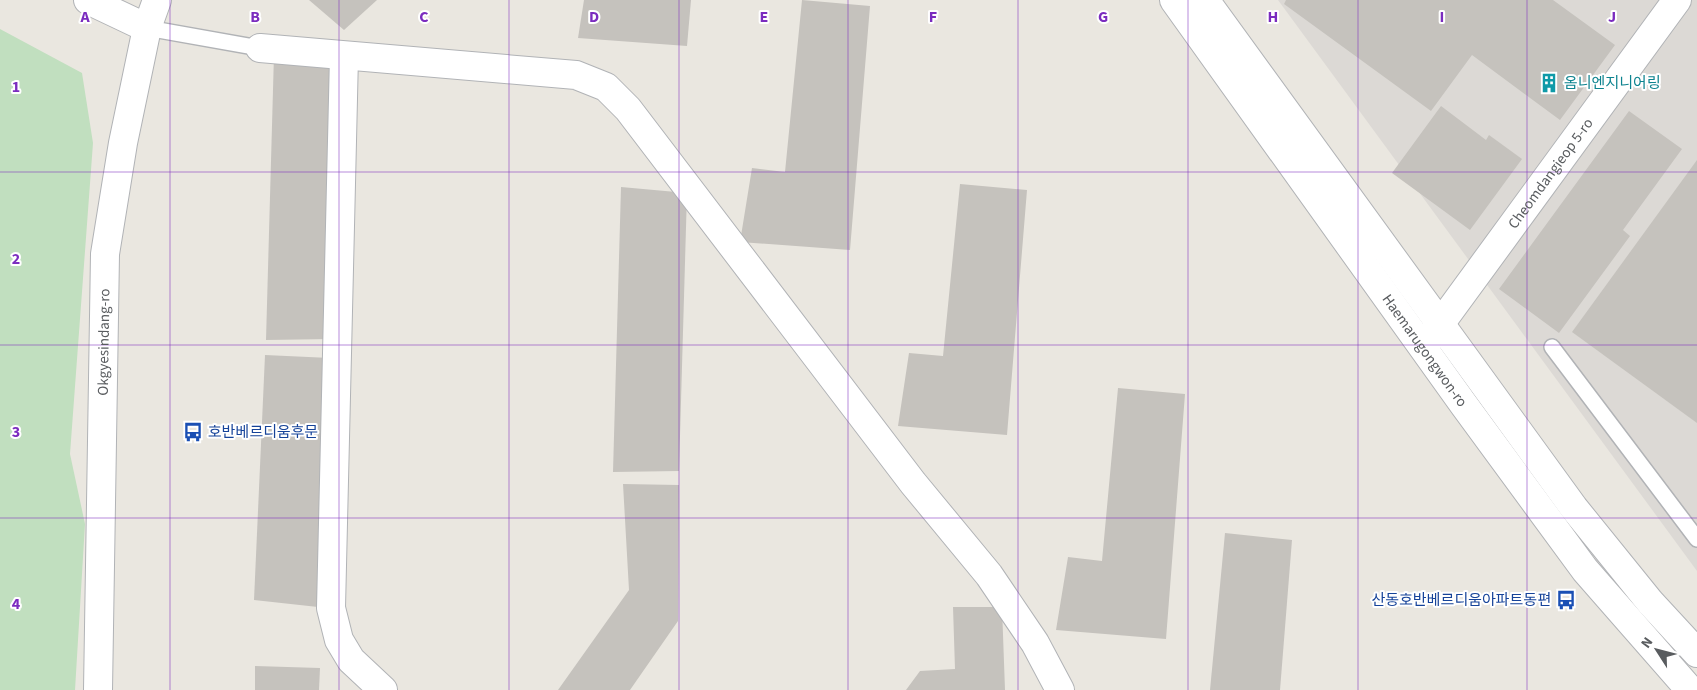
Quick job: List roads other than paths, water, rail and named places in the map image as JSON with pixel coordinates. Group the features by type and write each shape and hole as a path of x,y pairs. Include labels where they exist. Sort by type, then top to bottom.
{"street":[{"path":"88,0 147,28"},
{"name":"Okgyesindang-ro","path":"98,690 105,254 123,142 147,28 157,0"},
{"name":"Haemarugongwon-ro","path":"1174,0 1423,348 1585,570 1690,690"},
{"name":"Cheomdangieop 5-ro","path":"1423,348 1676,0"},
{"name":"Haemarugongwon-ro","path":"1215,5 1574,508 1650,602 1697,653"},
{"path":"260,48 576,75 606,88 628,109 913,483 989,575 1035,643 1060,690"},
{"path":"344,56 331,608 339,640 351,660 383,690"}],"lane":[{"path":"147,28 260,48"},
{"path":"1552,347 1697,540"}],"place":[{"name":"옴니엔지니어링","path":"1549,83"},
{"name":"호반베르디움후문","path":"193,432"},
{"name":"산동호반베르디움아파트동편","path":"1566,600"}]}
